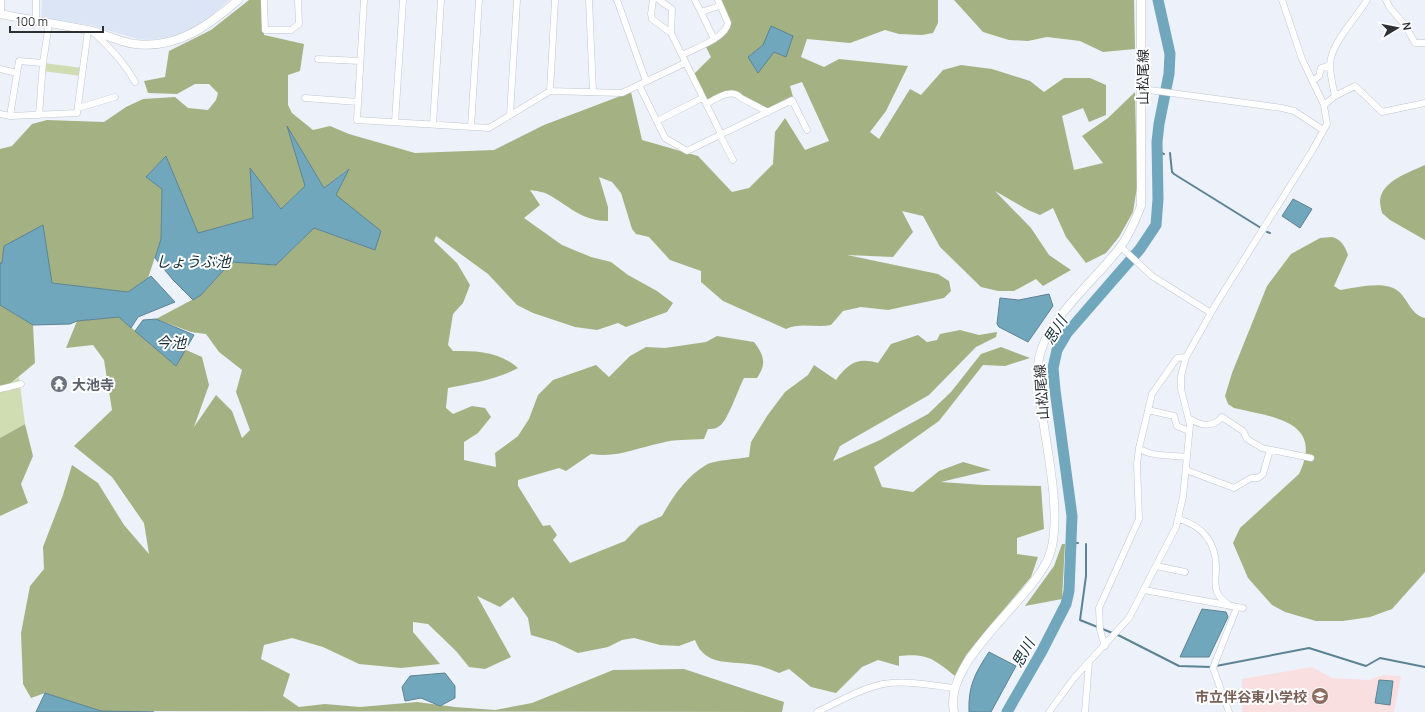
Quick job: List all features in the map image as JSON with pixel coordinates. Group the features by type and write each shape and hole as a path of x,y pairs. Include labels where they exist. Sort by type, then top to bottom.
{"main road":[{"path":"1,14 90,31 133,44 150,45 186,37 202,29 238,0"},
{"name":"山松尾線","path":"954,712 954,688 971,656 1047,562 1054,539 1055,514 1038,388 1038,359 1042,346 1053,326 1124,250 1141,206 1141,0"}],"street":[{"path":"1,0 1,14"},
{"path":"36,0 36,21"},
{"path":"264,0 265,30 291,30 299,24 298,0"},
{"path":"364,0 357,120 489,128 550,91 622,93 685,63"},
{"path":"395,122 403,0"},
{"path":"433,124 441,0"},
{"path":"471,127 478,0"},
{"path":"510,115 517,0"},
{"path":"550,91 555,0"},
{"path":"589,0 592,92"},
{"path":"617,0 646,81"},
{"path":"653,0 651,14 652,19 671,33 733,160"},
{"path":"658,0 672,9 671,33"},
{"path":"695,0 714,39"},
{"path":"1049,712 1074,678 1119,631 1129,618 1179,519 1186,470 1190,419 1181,389 1181,376 1186,357 1211,313 1327,124 1324,105 1302,59 1282,0"},
{"path":"1335,96 1330,65 1336,47 1355,15 1367,0"},
{"path":"1386,0 1390,8 1405,25 1415,42 1425,43"},
{"path":"682,55 714,39 727,27 728,23 718,3 701,12"},
{"path":"39,115 43,63 49,23"},
{"path":"90,31 114,51 129,70 135,82"},
{"path":"0,114 10,116 77,113 90,31"},
{"path":"318,58 360,62"},
{"path":"10,116 18,61 43,63"},
{"path":"1313,81 1319,76 1321,68 1330,65"},
{"path":"0,69 17,73"},
{"path":"639,85 665,138 687,151 792,100 807,130"},
{"path":"1324,105 1335,96 1355,86 1382,112 1425,103"},
{"path":"1142,89 1282,108 1294,112 1323,130"},
{"path":"657,121 704,101 728,93 738,94 741,98 768,112"},
{"path":"78,108 115,97"},
{"path":"305,98 358,102"},
{"path":"1124,250 1152,276 1211,313"},
{"path":"1105,646 1100,627 1099,608 1139,519 1137,464 1139,448 1152,394 1177,358 1186,357"},
{"path":"0,389 20,384"},
{"path":"1148,410 1174,416 1176,426 1189,430"},
{"path":"1190,419 1202,425 1207,425 1214,423 1222,417 1242,431 1252,444 1270,450 1311,458"},
{"path":"1139,448 1144,452 1152,454 1187,457"},
{"path":"1186,470 1234,488 1251,478 1258,478 1263,474 1270,450"},
{"path":"1179,519 1201,528 1206,536 1216,558 1215,584 1217,594 1230,606"},
{"path":"1156,566 1185,572"},
{"path":"1144,590 1240,607 1213,666 1229,712"},
{"path":"1086,712 1090,662"},
{"path":"817,712 862,690 884,684 908,683 954,688"}],"shaded area":[{"path":"42,0 229,0 202,24 189,31 173,36 149,40 138,39 90,25 41,18"},
{"name":"市立伴谷東小学校","path":"1312,667 1332,678 1369,680 1383,675 1401,676 1394,712 1242,712 1242,679"}],"green space":[{"path":"249,0 262,0 264,35 304,44 300,71 288,75 288,105 292,113 313,130 330,126 349,134 415,153 494,150 544,125 631,92 642,140 698,156 732,192 749,188 773,164 775,132 785,118 805,150 829,141 802,82 790,86 793,97 771,108 765,108 742,97 738,92 710,100 706,99 694,74 711,57 706,47 716,42 730,28 729,21 720,0 938,0 938,23 933,33 922,35 899,34 885,30 850,43 807,39 801,57 824,67 839,59 908,66 886,111 870,132 879,139 910,89 921,95 943,70 961,65 992,69 1030,81 1044,92 1064,78 1090,78 1106,85 1106,115 1089,122 1083,108 1062,116 1074,170 1103,163 1082,136 1108,118 1135,92 1137,187 1133,212 1119,237 1106,253 1086,263 1066,237 1053,208 1040,215 1028,210 995,191 1031,228 1049,255 1071,270 1043,286 1036,279 1014,291 998,291 981,287 940,247 923,216 902,211 913,232 893,257 847,255 938,274 949,281 951,291 944,298 888,310 861,307 843,311 831,325 802,325 786,329 723,301 701,282 701,271 670,260 649,237 636,234 632,229 621,193 612,182 599,177 608,207 608,221 591,219 571,209 549,195 530,190 540,205 524,218 562,245 591,257 611,262 628,275 657,291 673,303 667,312 626,327 618,323 597,330 575,327 533,313 517,305 488,274 436,236 434,241 457,263 470,285 463,303 453,314 448,345 453,351 471,351 495,355 503,358 518,368 493,378 448,388 446,408 453,414 472,406 485,408 491,417 478,433 464,442 464,460 496,467 495,453 518,436 529,419 538,395 553,380 596,365 609,377 630,356 646,347 665,348 706,342 717,336 754,342 762,355 763,364 757,378 744,378 725,420 717,428 708,429 704,439 671,441 618,454 591,454 566,471 559,468 518,480 518,486 543,526 550,525 557,535 553,540 570,563 625,541 639,526 662,516 686,481 706,465 720,461 749,457 751,442 767,416 785,392 808,375 814,365 836,380 849,366 854,363 871,361 878,363 891,344 918,335 927,342 937,340 940,334 960,330 979,335 997,332 996,337 976,347 929,395 840,446 833,461 880,440 928,414 951,392 981,354 1001,347 1030,358 1005,366 983,365 939,421 874,467 882,487 913,492 939,471 963,462 991,470 941,482 984,485 1041,486 1044,529 1017,538 1017,554 1038,557 1031,577 966,655 955,676 930,658 917,655 899,656 899,666 878,660 862,667 836,693 811,687 789,669 779,673 764,667 713,659 700,649 695,640 679,646 660,645 634,638 622,640 608,647 578,653 555,642 531,635 528,618 513,597 500,607 477,596 511,657 485,669 469,667 456,651 428,624 413,622 413,632 440,664 401,668 359,664 323,647 292,638 264,645 261,659 290,674 283,696 299,707 325,704 360,707 417,702 495,710 532,703 613,670 684,669 784,702 782,712 101,711 45,693 31,698 23,684 21,633 30,586 44,569 43,547 63,495 72,465 98,483 124,525 149,554 144,523 112,477 74,446 112,410 104,360 93,345 66,348 77,321 119,317 176,366 184,349 202,357 209,385 194,427 216,395 232,411 242,438 250,430 236,392 242,370 219,352 206,334 191,332 156,319 201,295 231,262 276,265 314,228 375,250 336,195 348,169 324,188 288,128 305,186 281,209 250,169 253,218 198,233 166,156 146,177 162,189 161,239 148,278 128,292 52,283 0,263 0,149 12,146 32,124 47,120 104,122 126,107 143,99 175,97 188,108 208,110 216,100 218,93 209,84 195,84 177,94 148,93 144,81 165,77 169,51 211,30","holes":["763,45 758,73 748,57"]},
{"path":"954,0 1134,0 1135,49 1103,52 1080,41 1047,37 1028,41 1009,40 983,32"},
{"path":"43,63 83,68 82,76 42,71"},
{"path":"1425,165 1425,240 1390,220 1382,213 1380,201 1385,188 1397,178"},
{"path":"1332,237 1338,239 1342,243 1348,255 1334,286 1340,290 1378,285 1392,288 1401,294 1416,314 1425,318 1425,572 1392,609 1370,617 1343,621 1316,621 1285,612 1272,605 1248,578 1233,543 1240,528 1299,474 1305,456 1305,442 1300,432 1290,424 1278,419 1234,408 1228,404 1225,396 1232,373 1267,286 1291,254 1320,238"},
{"path":"0,305 33,325 35,363 0,392"},
{"path":"19,377 25,424 0,438 0,392"},
{"path":"25,424 33,456 21,484 28,503 0,516 0,438"},
{"path":"1062,544 1065,544 1062,599 1025,606 1054,566"}],"water":[{"path":"771,26 793,36 786,57 774,52 758,73 748,57 763,45"},
{"name":"しょうぶ池","path":"287,126 324,188 349,169 336,195 381,231 375,250 314,228 276,265 231,262 201,295 193,300 173,280 155,258 161,239 162,189 146,177 166,156 198,233 253,218 250,168 281,209 305,186"},
{"path":"1293,199 1312,209 1300,228 1282,216"},
{"path":"43,225 52,283 128,292 151,276 175,302 138,317 131,328 119,317 77,321 70,324 33,325 0,305 0,263 2,263 4,246"},
{"path":"1049,294 1053,306 1028,342 999,327 997,324 1000,298 1019,300"},
{"name":"今池","path":"156,319 194,335 176,366 135,331 143,320"},
{"path":"1202,609 1226,612 1228,617 1209,657 1180,657"},
{"path":"989,652 1016,666 991,712 969,712 973,680"},
{"path":"445,673 455,686 455,698 440,706 421,698 405,701 402,687 410,676"},
{"path":"1379,680 1393,681 1390,705 1375,703"},
{"path":"45,693 101,711 154,712 36,712"}],"waterway":[{"name":"思川","path":"1007,712 1042,651 1066,604 1069,591 1072,516 1053,368 1057,350 1067,333 1140,249 1156,225 1158,199 1157,142 1169,74 1170,54 1158,0"},
{"name":"思川","path":"1157,151 1164,154"},
{"path":"1170,153 1172,172 1174,174 1261,228"},
{"name":"思川","path":"1071,543 1078,543"},
{"path":"1086,544 1086,576 1080,620 1120,636 1179,666 1211,667"},
{"path":"1216,666 1309,648 1366,666 1380,658 1425,667"}],"place":[{"name":"大池寺","path":"59,384"},
{"name":"市立伴谷東小学校","path":"1320,696"}]}
